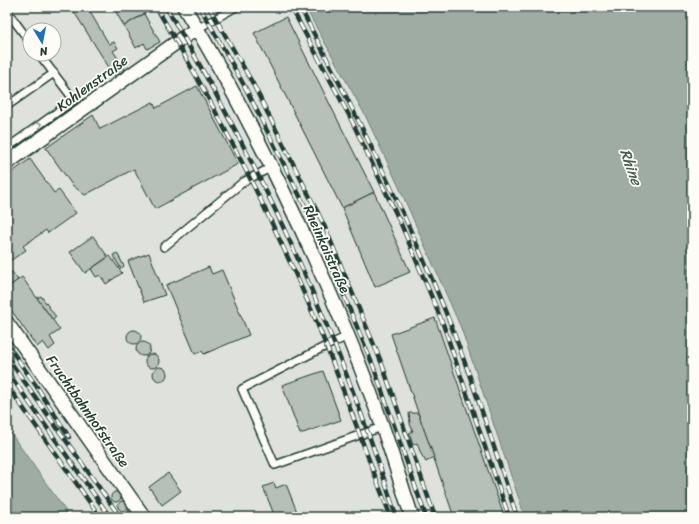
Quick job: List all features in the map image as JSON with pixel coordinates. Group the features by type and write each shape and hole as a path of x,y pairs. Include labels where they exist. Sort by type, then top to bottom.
{"street":[{"name":"Rheinkaistraße","path":"184,7 243,112 296,216 348,336 382,426 412,517"},
{"name":"Kohlenstraße","path":"7,163 197,29"},
{"name":"Fruchtbahnhofstraße","path":"7,323 144,517"}],"lane":[{"path":"197,29 236,7"},
{"path":"7,11 22,31"},
{"path":"7,148 74,100 45,62"},
{"path":"7,106 54,74"},
{"path":"164,247 243,182 272,167"},
{"path":"348,336 242,389 275,465 382,426"}],"shaded area":[{"path":"7,7 305,7 365,115 399,187 461,328 525,517 70,517 7,428"}],"water":[{"name":"Rhine","path":"305,7 692,7 692,517 525,517 461,328 399,187 365,115"},
{"path":"7,428 70,517 7,517"}],"building":[{"path":"71,7 87,7 109,44 114,42 118,48 113,51 125,69 115,77"},
{"path":"113,7 148,7 150,10 124,26"},
{"path":"144,14 160,42 147,49 144,43 136,48 124,26"},
{"path":"286,17 374,192 342,208 254,33"},
{"path":"197,86 238,164 155,209 134,169 85,195 72,185 46,148 93,115 100,129 153,102 156,108"},
{"path":"30,159 54,193 59,190 76,213 48,233 46,230 23,246 26,250 7,263 7,176"},
{"path":"374,192 410,272 375,287 342,208"},
{"path":"93,236 108,257 85,273 70,252"},
{"path":"117,253 124,266 121,269 113,255"},
{"path":"149,253 165,295 144,302 128,261"},
{"path":"110,256 122,273 106,284 100,275 96,277 91,269"},
{"path":"209,267 212,274 222,270 249,335 204,354 202,351 195,354 166,285"},
{"path":"12,272 18,280 7,288 7,275"},
{"path":"22,277 60,330 50,337 55,345 49,350 43,342 37,347 7,304 7,288"},
{"path":"41,296 56,317 53,320 37,298"},
{"path":"435,318 504,516 454,517 391,334"},
{"path":"131,330 137,330 141,334 141,340 137,344 131,344 127,340 127,334"},
{"path":"140,342 146,342 150,346 150,352 146,356 140,356 136,352 136,346"},
{"path":"149,354 155,354 159,358 159,364 155,368 149,368 145,364 145,358"},
{"path":"157,367 163,367 167,371 167,377 163,381 157,381 153,377 153,371"},
{"path":"323,371 341,420 300,434 282,385"},
{"path":"409,413 418,413 434,457 426,462 417,443 413,445 409,433 413,431 410,424"},
{"path":"168,473 181,491 162,505 149,487"},
{"path":"274,483 276,488 286,484 299,517 275,517 263,487"},
{"path":"114,492 118,492 120,493 120,501 114,502 111,499 111,495"},
{"path":"121,501 125,501 127,502 127,510 121,511 118,508 118,504"},
{"path":"129,510 132,511 134,517 124,517 126,512"}],"railway":[{"path":"156,7 200,82 220,120 260,198 296,276 314,316 344,391 391,517"},
{"path":"166,7 235,129 296,255 350,384 396,516"},
{"path":"200,7 245,87 316,228 374,368 426,517"},
{"path":"209,7 252,82 324,225 382,364 435,517"},
{"path":"291,7 350,117 401,224 443,324 509,517"},
{"path":"300,7 379,163 416,243 450,323 468,371 517,517"},
{"path":"7,344 69,437"},
{"path":"7,357 120,517"},
{"path":"7,371 110,517"},
{"path":"7,385 100,517"}]}
